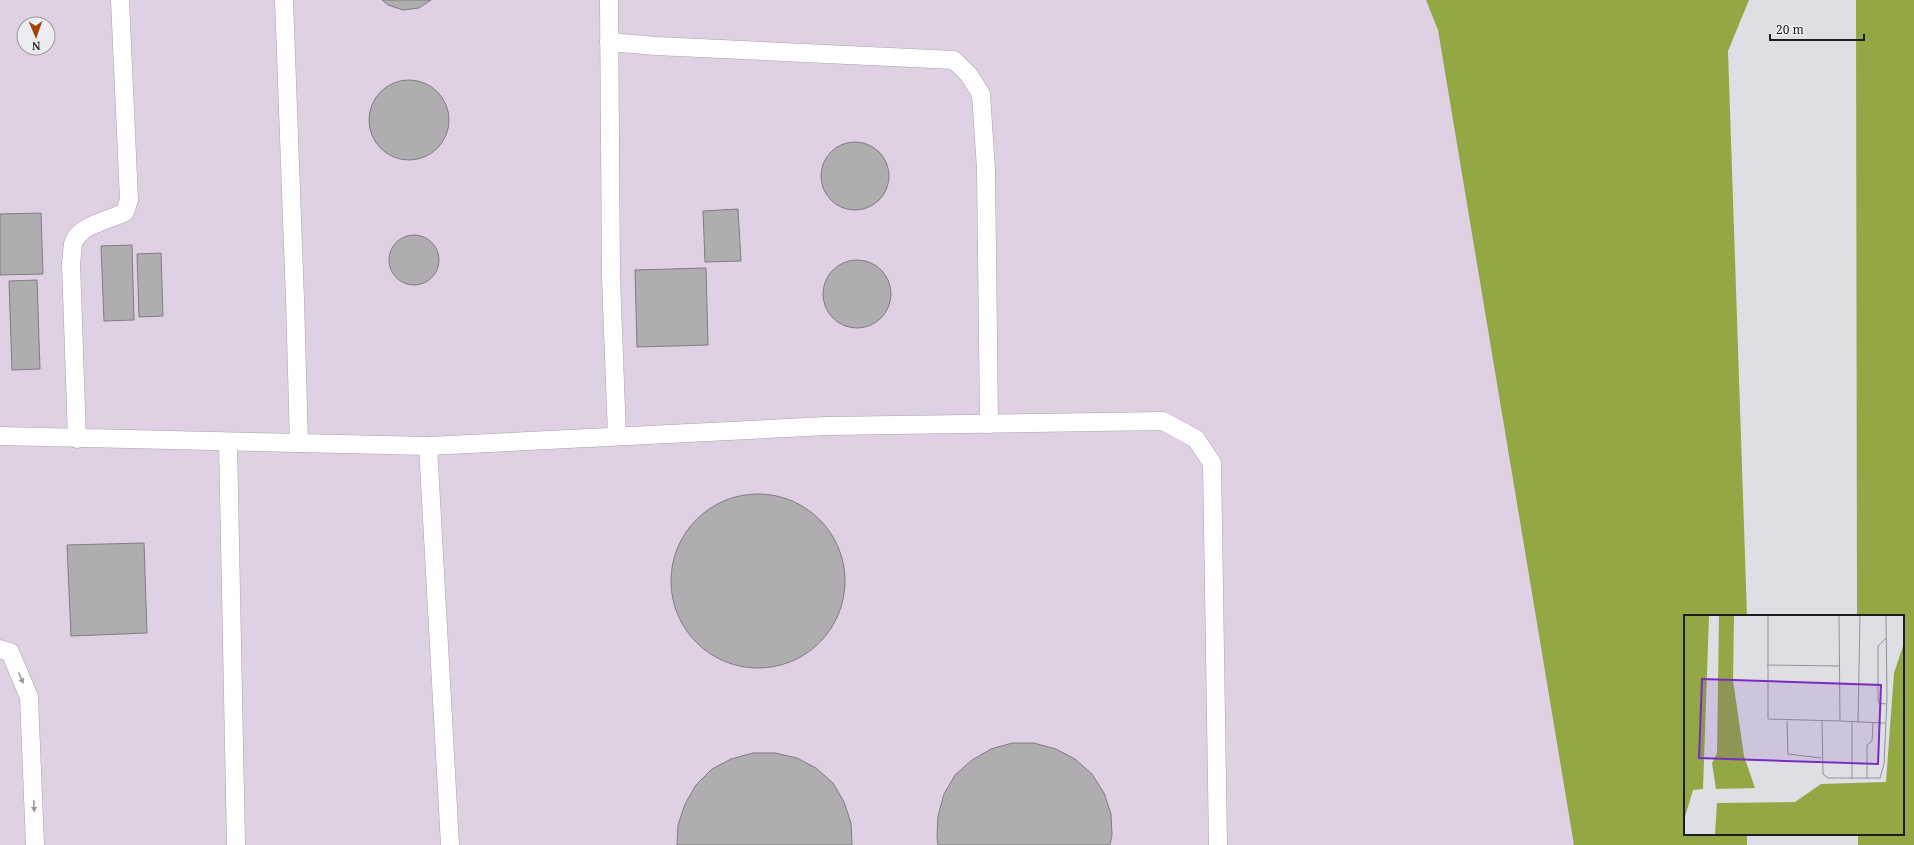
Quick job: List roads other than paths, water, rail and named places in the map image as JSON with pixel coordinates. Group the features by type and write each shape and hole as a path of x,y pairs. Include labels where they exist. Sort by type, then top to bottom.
{"lane":[{"path":"77,439 71,263 74,243 84,229 125,212 129,200 120,0"},
{"path":"284,0 299,443"},
{"path":"609,0 611,278 617,436"},
{"path":"609,42 656,46 954,60 969,75 981,94 986,169 989,424"},
{"path":"0,436 77,439 428,446 827,426 1163,421 1196,440 1212,463 1218,845"},
{"path":"228,442 236,845"},
{"path":"428,446 450,845"},
{"path":"0,649 10,652 29,697 35,845"}]}
